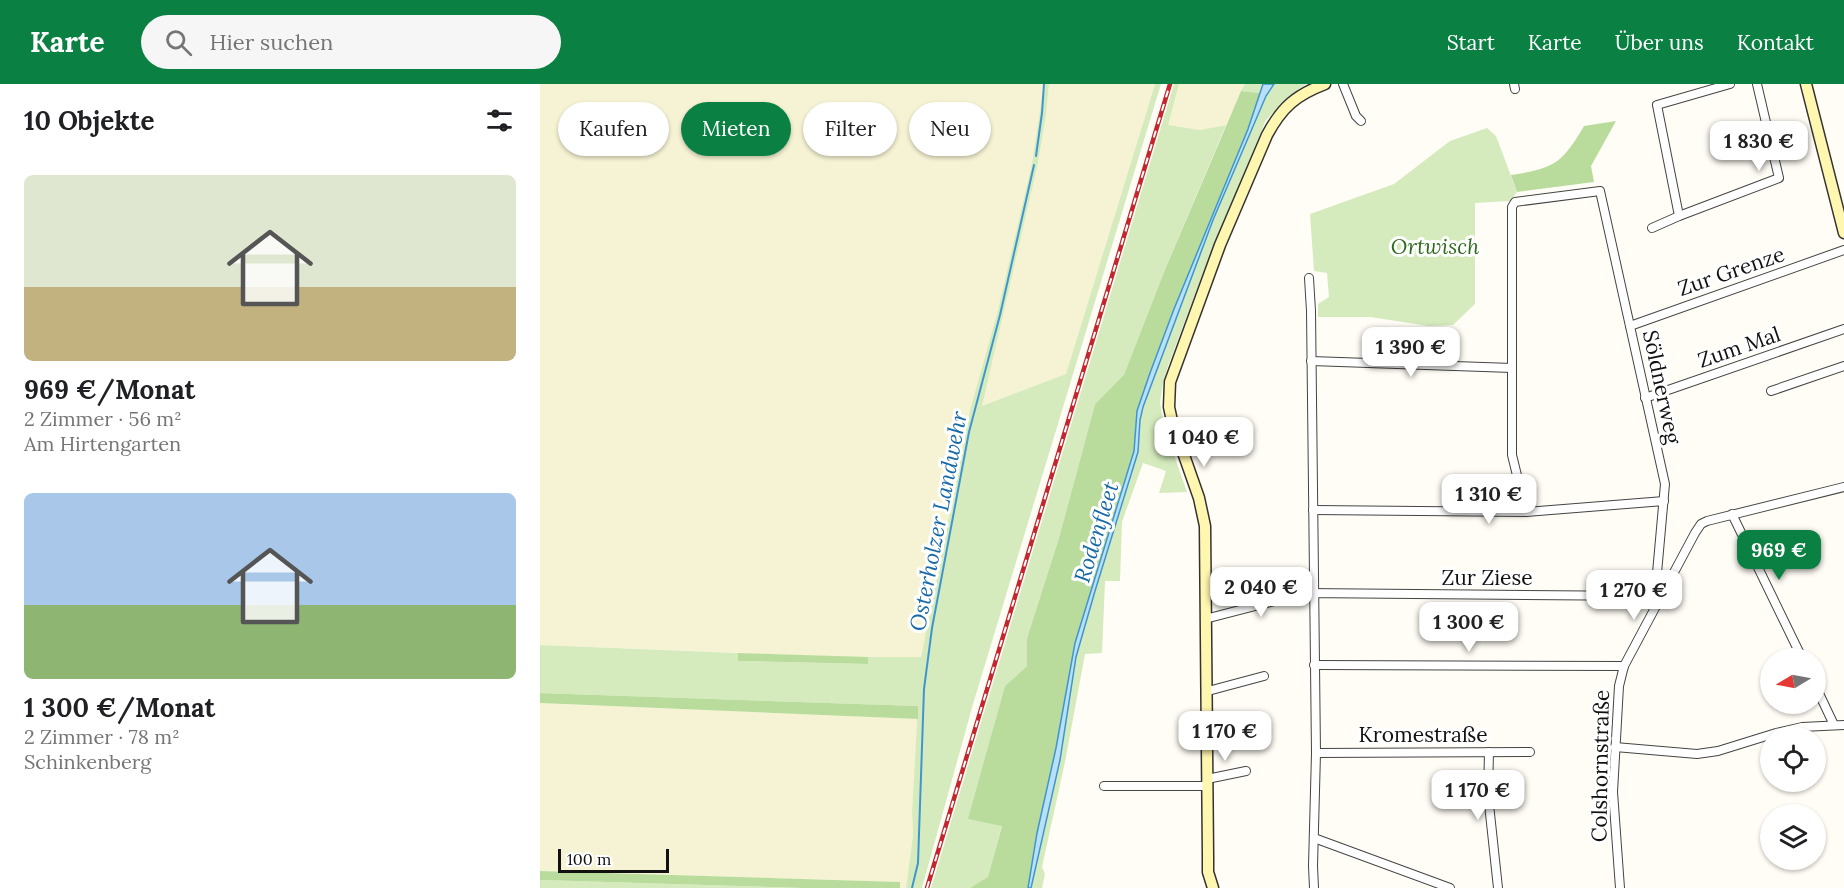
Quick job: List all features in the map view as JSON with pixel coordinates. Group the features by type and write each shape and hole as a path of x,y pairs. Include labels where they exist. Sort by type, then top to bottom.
{"street":[{"path":"1213,888 1208,864 1208,691 1204,516 1172,421 1169,407 1170,382 1221,245 1276,117 1305,92 1325,84"},
{"path":"1343,84 1356,116 1361,121"},
{"path":"1679,216 1657,105 1730,84"},
{"path":"1652,228 1779,178 1757,84"},
{"path":"1806,84 1844,233"},
{"name":"Söldnerweg","path":"1512,368 1512,207 1515,202 1600,191 1665,484 1657,573 1662,595"},
{"name":"Zur Grenze","path":"1630,326 1844,250"},
{"path":"1309,278 1316,753 1314,888"},
{"name":"Zum Mal","path":"1646,398 1844,329"},
{"path":"1311,361 1512,368 1512,455 1526,512"},
{"path":"1771,391 1844,366"},
{"name":"Colshornstraße","path":"1620,888 1613,792 1619,686 1624,666 1701,524 1732,514 1844,488"},
{"path":"1313,510 1526,512 1664,501"},
{"path":"1732,514 1797,648"},
{"name":"Zur Ziese","path":"1206,619 1305,593 1662,595"},
{"path":"1314,665 1624,666"},
{"path":"1208,691 1264,676"},
{"path":"1826,708 1834,725"},
{"path":"1615,747 1697,754 1718,751 1802,727 1844,725"},
{"path":"1490,752 1488,795 1498,888"},
{"name":"Kromestraße","path":"1316,753 1530,752"},
{"path":"1104,786 1207,782 1246,771"},
{"path":"1314,838 1450,888"}],"shaded area":[{"path":"540,84 1044,84 1032,163 998,310 970,410 921,657 899,659 540,645"},
{"path":"1049,84 1155,84 1066,374 981,407 1038,163"},
{"path":"1179,84 1245,84 1226,125 1200,130 1167,125"},
{"path":"540,703 918,719 912,812 913,835 906,888 900,888 899,882 540,871"}],"green space":[{"path":"1044,84 1049,84 1038,163 982,406 1066,374 1155,84 1161,84 973,704 922,888 906,888 913,835 912,812 918,706 540,693 540,645 738,653 738,661 868,664 868,657 921,657 970,410 998,310 1032,163"},
{"path":"1174,84 1179,84 1168,125 1200,130 1226,125 1164,272 1124,376 1095,404 1059,538 1027,638 1027,666 1005,686 969,819 1002,825 988,878 970,888 931,888"},
{"path":"1245,84 1307,84 1284,101 1265,122 1201,278 1168,366 1160,403 1164,426 1187,492 1159,493 1166,471 1143,463 1122,522 1120,581 1105,581 1102,653 1085,654 1042,867 1045,874 1042,888 1031,888 1060,760 1076,657 1138,452 1143,407 1213,220 1266,96 1241,91"},
{"path":"1241,91 1260,93 1248,129 1174,309 1137,411 1134,451 1075,643 1028,888 970,888 988,877 1002,826 968,819 1005,686 1027,666 1027,638 1059,538 1095,404 1124,375 1164,272"},
{"path":"1616,121 1591,166 1594,182 1517,192 1511,175 1537,170 1555,162 1569,149 1584,126"},
{"name":"Ortwisch","path":"1487,128 1496,136 1517,192 1510,201 1475,203 1475,304 1453,325 1429,326 1370,317 1318,317 1318,304 1329,297 1327,273 1314,271 1310,214 1394,184 1450,141"},
{"path":"738,653 868,657 868,664 738,661"},
{"path":"540,693 918,706 918,719 540,703"},
{"path":"540,871 900,882 900,888 803,888 540,880"},
{"path":"540,880 803,888 540,888"}],"water":[{"path":"1263,84 1274,84 1266,96 1213,220 1143,407 1138,452 1076,657 1060,760 1031,888 1028,888 1075,643 1134,451 1137,411 1174,309 1248,129"}],"waterway":[{"name":"Osterholzer Landwehr","path":"1036,156 1044,84"},
{"name":"Osterholzer Landwehr","path":"912,888 918,863 924,689 932,628 969,432 1000,315 1034,165"}],"railway":[{"path":"927,888 1170,84"}],"water label":[{"name":"Rodenfleet","path":"1096,532"}]}
